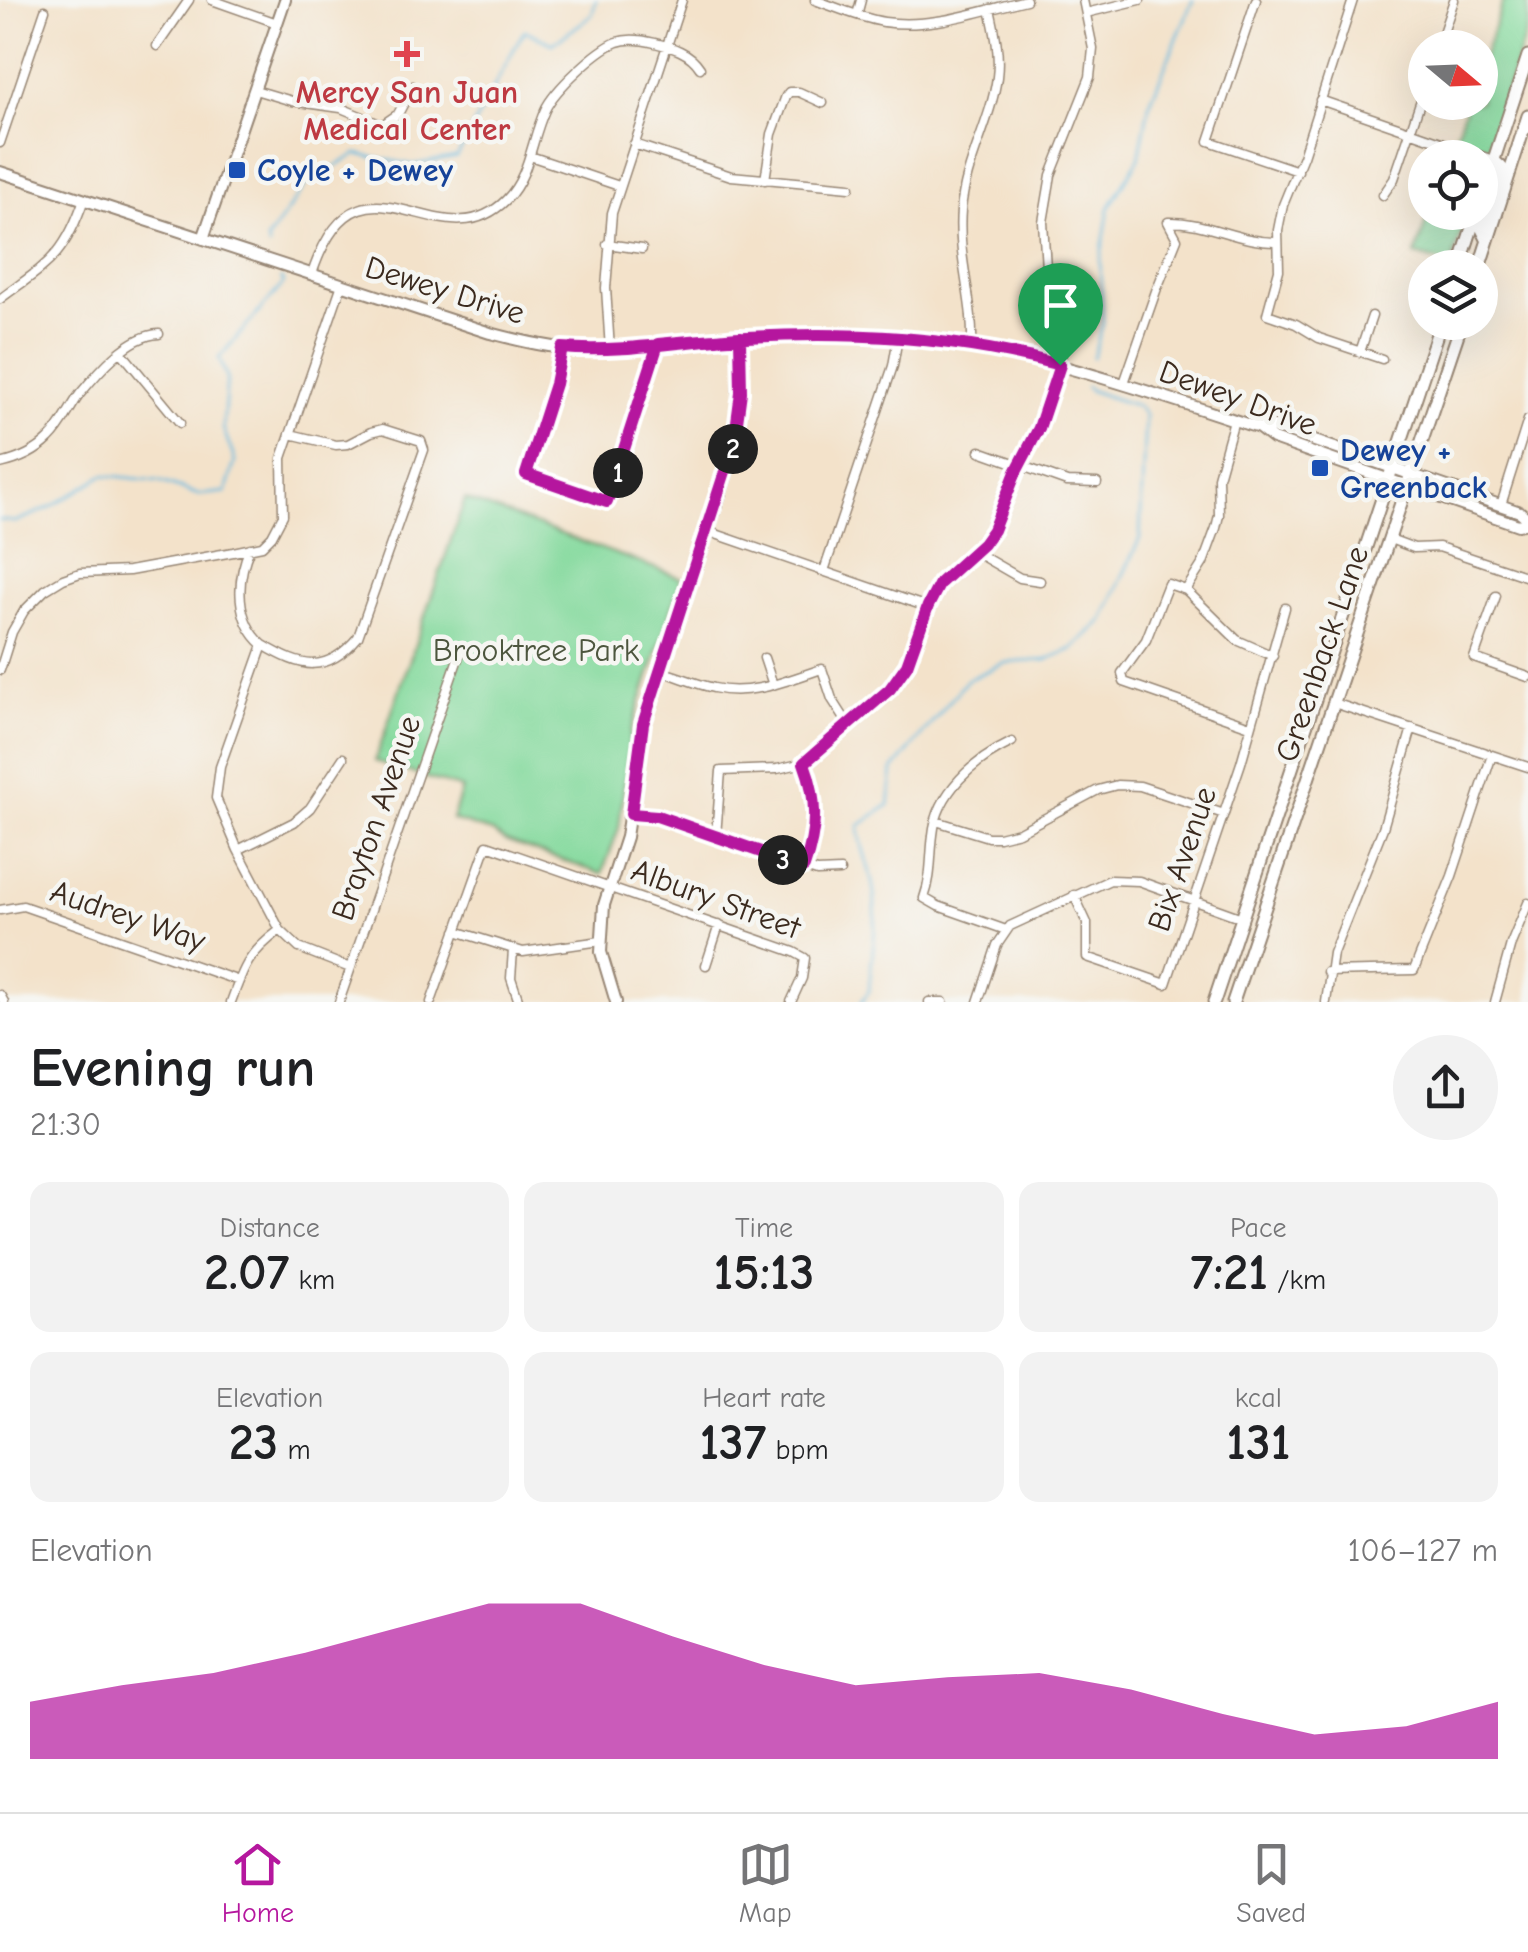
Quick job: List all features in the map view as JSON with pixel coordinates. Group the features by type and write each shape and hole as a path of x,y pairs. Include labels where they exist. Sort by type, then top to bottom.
{"main road":[{"path":"203,239 285,0"},
{"path":"1498,148 1528,56"},
{"path":"1485,250 1528,116"},
{"name":"Dewey Drive","path":"0,172 490,332 562,348 610,350 740,337 898,338 972,346 1060,365 1259,428 1273,439 1518,525 1528,521"},
{"path":"1483,230 1488,239"},
{"path":"616,1002 602,962 600,941 609,886 631,814 640,734 728,470 741,392 740,337"},
{"name":"Greenback Lane","path":"1214,1002 1435,340"},
{"name":"Greenback Lane","path":"1233,1002 1456,340"},
{"path":"1259,428 1274,427 1394,466 1520,512 1528,521"},
{"path":"1323,679 1334,703"},
{"path":"1242,918 1250,948"}],"street":[{"path":"157,46 189,0"},
{"path":"212,0 277,22"},
{"path":"610,350 608,244 619,186 682,0"},
{"path":"815,0 856,15 920,23 1026,0"},
{"path":"856,15 862,0"},
{"path":"716,836 721,771 778,770 804,763 890,689 901,675 928,606 947,575 975,552 993,530 1039,428 1060,365 1065,332 1046,268 1043,222 1051,175 1090,78 1093,49 1082,0"},
{"path":"1086,13 1140,0"},
{"path":"1256,0 1210,141 1298,172"},
{"path":"1353,0 1280,218 1279,270 1267,314 1382,359"},
{"path":"1444,30 1454,0"},
{"path":"972,346 973,322 960,226 968,172 997,77 998,50 990,8"},
{"path":"0,142 45,10"},
{"path":"312,274 330,232 356,211 387,205 447,221 477,218 496,208 514,191 553,96 616,42 645,40 666,46 689,56 700,68"},
{"path":"254,90 282,99 341,108 376,126 398,114 412,86"},
{"path":"765,180 772,134 789,92 823,103"},
{"path":"1320,100 1439,140"},
{"path":"1383,195 1394,179 1414,120"},
{"path":"634,144 716,172 850,187"},
{"path":"530,156 619,186"},
{"path":"0,299 44,269 59,253 84,199"},
{"path":"1124,383 1177,239 1168,222 1190,221 1249,241 1278,242"},
{"path":"608,244 642,249"},
{"path":"0,670 12,632 24,612 45,590 64,579 80,573 130,571 262,546 272,536 284,514 281,472 290,434 342,284"},
{"path":"1360,352 1372,316"},
{"path":"0,464 31,453 51,438 79,395 122,353 140,338 159,334"},
{"path":"824,570 893,366 898,338"},
{"path":"562,348 555,384 526,474 607,502 658,344"},
{"path":"122,353 180,424"},
{"path":"1186,590 1203,564 1216,528 1218,477 1234,420"},
{"path":"1500,505 1528,420"},
{"path":"250,548 240,578 241,602 250,630 263,645 291,662 306,665 321,664 343,654 358,637 424,450 421,442 392,430 370,432 348,444 336,445 290,434"},
{"path":"980,451 1067,482 1097,482"},
{"path":"707,531 928,606"},
{"path":"1390,538 1414,548 1440,547 1528,577"},
{"path":"975,552 1020,578 1040,581"},
{"path":"1250,726 1134,686 1121,677 1146,640 1168,584 1186,590 1237,640 1273,656"},
{"path":"1496,596 1474,658 1528,677"},
{"name":"Bix Avenue","path":"1074,895 1087,923 1087,957 1166,984 1224,814 1285,608"},
{"path":"263,645 216,780 220,811 280,930 299,948 350,968"},
{"name":"Brayton Avenue","path":"338,1002 461,650"},
{"path":"764,658 773,685"},
{"path":"660,671 720,689 754,690 822,668 832,699 848,724"},
{"path":"1334,703 1528,767"},
{"path":"1326,1002 1328,972 1383,828 1412,728"},
{"path":"1006,930 924,898 932,872 936,821 954,784 973,766 1012,742"},
{"path":"1328,972 1414,970 1452,876 1492,755"},
{"path":"238,850 294,822 310,808 343,758"},
{"path":"804,763 812,784 816,818 804,867"},
{"path":"936,821 999,837 1019,832 1117,784 1140,786 1224,814"},
{"path":"631,814 657,816 822,873 840,870"},
{"name":"Albury Street","path":"456,931 487,845 805,958 802,978 791,1002"},
{"path":"978,1002 1006,930 1019,919 1110,880 1129,880 1242,918"},
{"path":"1495,1002 1511,944 1528,903"},
{"name":"Audrey Way","path":"0,910 23,906 239,981"},
{"path":"706,965 718,926"},
{"path":"232,1002 246,961 280,930"},
{"path":"432,1002 456,931 513,950 538,952 600,941"},
{"path":"513,950 512,978 518,1002"},
{"path":"929,1002 942,1002"}],"green space":[{"path":"1504,0 1528,0 1528,26 1498,118 1498,30 1493,30"},
{"path":"1461,120 1498,120 1491,140 1454,140"},
{"path":"1423,230 1462,230 1456,250 1417,250"},
{"name":"Brooktree Park","path":"465,499 682,578 631,731 619,828 602,874 452,820 462,789 375,761"}],"waterway":[{"path":"269,247 267,240 308,181 357,154 413,165 457,157 524,30 553,44 592,15 596,0"},
{"path":"1093,357 1103,323 1100,262 1109,208 1139,158 1149,105 1193,0"},
{"path":"0,520 15,522 49,508 104,475 159,481 199,495 226,492 235,461 223,428 227,377 219,358 284,283 281,278"},
{"path":"861,1002 869,991 875,899 859,826 889,805 893,770 967,680 1004,663 1046,660 1072,649 1103,620 1140,538 1145,415 1137,406 1086,387"}],"place":[{"name":"Mercy San Juan Medical Center","path":"407,54"},
{"name":"Coyle + Dewey","path":"237,170"},
{"name":"Dewey + Greenback","path":"1320,468"}],"route":[{"path":"1060,365 1001,351 874,336 740,337 692,340 658,344 655,359 607,502 526,474 555,384 562,348 610,350 692,340 740,337 741,392 734,444 643,724 631,814 657,816 804,867 816,818 812,784 804,763 901,675 940,583 993,530 1039,428 1060,365"}]}
